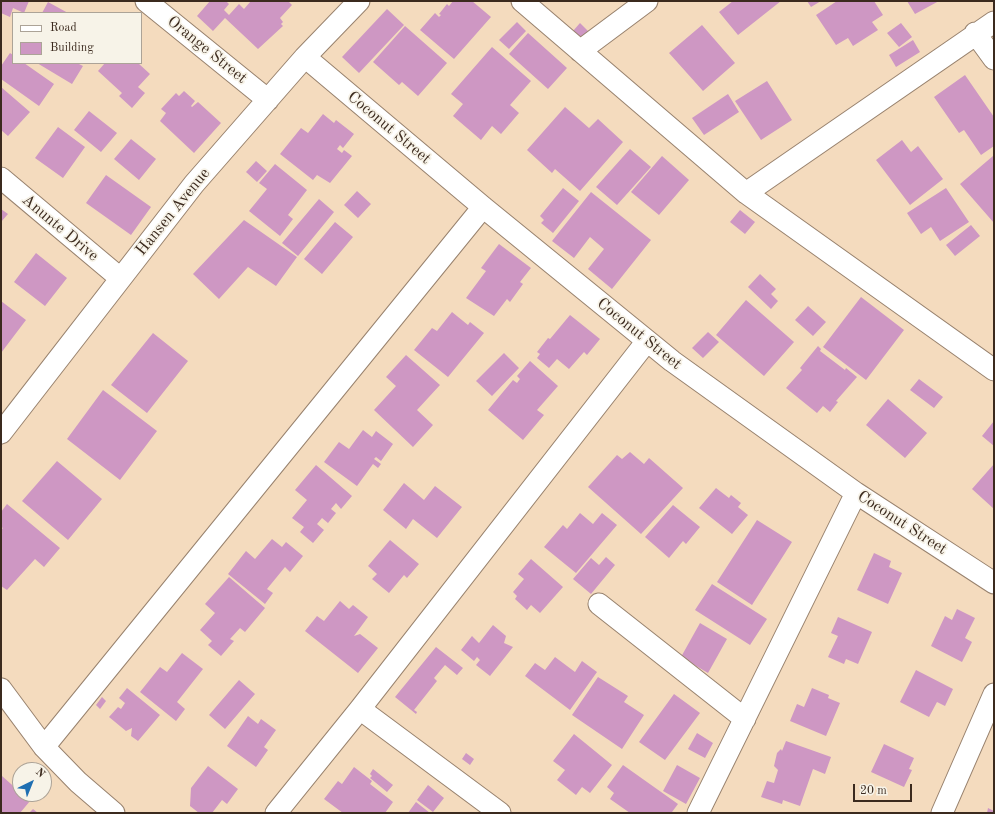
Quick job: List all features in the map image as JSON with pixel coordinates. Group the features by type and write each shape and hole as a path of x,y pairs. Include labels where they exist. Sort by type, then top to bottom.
{"street":[{"name":"Orange Street","path":"146,1 268,100"},
{"name":"Hansen Avenue","path":"1,433 194,184 305,57 359,1"},
{"path":"522,1 746,193 994,370"},
{"path":"580,51 647,1"},
{"path":"746,193 994,22"},
{"path":"976,34 994,59"},
{"name":"Coconut Street","path":"305,57 483,207 672,361 856,493 994,583"},
{"name":"Anunte Drive","path":"1,178 120,278"},
{"path":"44,747 483,207"},
{"path":"276,813 360,709 647,341"},
{"path":"698,813 856,493"},
{"path":"599,604 745,719"},
{"path":"1,689 44,747 78,782 114,813"},
{"path":"942,813 994,694"},
{"path":"360,709 500,813"}],"building":[{"path":"1,1 29,1 24,12 13,8 10,17 1,13"},
{"path":"210,1 226,1 229,4 224,10 229,15 239,4 244,9 251,1 288,1 292,5 280,18 283,22 281,24 283,26 258,49 225,18 213,31 197,16"},
{"path":"453,1 472,1 491,17 454,59 420,30 435,13 439,17 441,15 439,14 447,4 449,6"},
{"path":"733,1 781,1 738,35 719,12"},
{"path":"807,1 821,1 811,7"},
{"path":"837,1 874,1 883,15 872,22 878,30 853,46 848,38 836,45 816,15"},
{"path":"907,1 939,1 915,14"},
{"path":"48,2 66,12 43,12"},
{"path":"387,9 404,25 359,73 342,57"},
{"path":"517,22 526,31 509,49 499,40"},
{"path":"580,23 588,31 581,38 573,31"},
{"path":"901,23 912,37 899,47 887,33"},
{"path":"702,25 735,63 703,91 669,53"},
{"path":"405,26 447,63 418,96 402,82 399,85 373,62"},
{"path":"528,33 567,68 548,89 509,54"},
{"path":"913,40 920,52 896,67 889,55"},
{"path":"492,47 531,81 510,105 519,113 501,134 492,126 481,140 453,116 463,104 451,94"},
{"path":"10,53 12,54 12,64 25,64 54,84 39,106 1,79 1,66"},
{"path":"39,64 79,64 83,66 72,84"},
{"path":"104,64 139,64 150,74 138,87 145,93 132,108 119,96 122,93 98,71"},
{"path":"965,75 994,117 994,146 981,155 964,130 959,133 934,97"},
{"path":"767,81 792,120 761,140 735,101"},
{"path":"1,87 30,112 8,136 1,130"},
{"path":"184,91 195,101 191,106 192,107 198,102 221,123 194,153 160,121 166,113 161,109 176,93 179,96"},
{"path":"728,94 739,112 704,135 692,118"},
{"path":"565,107 589,128 598,119 623,142 580,191 555,169 552,173 527,150"},
{"path":"89,111 117,133 101,152 74,130"},
{"path":"323,114 334,123 336,120 354,134 343,148 340,145 337,149 342,153 344,150 352,156 330,183 317,175 313,180 280,154 301,128 308,133"},
{"path":"58,127 85,147 63,178 35,158"},
{"path":"131,139 156,159 139,180 114,159"},
{"path":"902,140 911,152 918,146 943,179 910,205 876,160"},
{"path":"630,149 651,167 617,205 596,187"},
{"path":"662,156 689,180 659,215 631,192"},
{"path":"993,156 994,158 994,223 960,184"},
{"path":"256,161 267,171 257,182 246,172"},
{"path":"275,164 307,190 288,215 293,219 280,236 249,211 267,189 259,183"},
{"path":"106,175 151,207 131,235 86,203"},
{"path":"563,188 579,201 553,233 541,223 544,220 540,216"},
{"path":"946,188 969,222 940,241 931,227 921,234 907,213"},
{"path":"357,191 371,204 358,218 344,205"},
{"path":"591,192 651,240 612,289 588,269 604,249 590,237 574,258 552,241"},
{"path":"319,199 334,212 298,256 282,243"},
{"path":"1,209 8,214 1,222"},
{"path":"740,210 755,222 745,234 730,222"},
{"path":"244,220 297,257 276,286 248,267 219,299 193,274"},
{"path":"335,222 353,237 322,274 304,259"},
{"path":"971,225 980,236 955,256 946,245"},
{"path":"499,244 531,268 520,282 523,284 510,302 507,299 494,316 466,298 486,271 481,268"},
{"path":"36,253 67,278 45,306 14,282"},
{"path":"760,274 776,289 771,294 778,301 771,309 748,287"},
{"path":"861,297 904,330 866,380 823,347"},
{"path":"746,300 794,342 764,376 716,335"},
{"path":"1,301 26,320 1,353"},
{"path":"808,306 826,322 813,336 795,320"},
{"path":"452,312 468,325 470,322 484,333 448,377 414,350 432,328 437,331"},
{"path":"570,315 600,339 587,355 584,352 569,369 557,359 549,368 537,358 540,354 537,352"},
{"path":"708,332 719,342 703,358 692,348"},
{"path":"153,333 188,361 147,413 111,385"},
{"path":"818,346 821,349 820,351 857,377 836,401 838,402 830,412 823,406 817,413 786,388 802,370 800,368"},
{"path":"504,353 519,368 492,396 476,381"},
{"path":"406,355 440,385 417,410 433,425 413,447 374,410 396,386 386,377"},
{"path":"530,361 558,386 537,410 544,415 523,440 488,410 513,380 517,383 520,379 517,376"},
{"path":"919,379 943,397 934,408 910,390"},
{"path":"103,390 157,431 120,480 67,439"},
{"path":"888,399 927,433 905,458 866,425"},
{"path":"994,421 994,446 982,436"},
{"path":"363,430 372,437 376,431 393,444 381,461 376,457 374,459 381,464 378,468 373,464 357,486 324,462 339,442 349,449"},
{"path":"630,452 644,464 649,458 683,488 641,534 588,487 617,455 622,459"},
{"path":"57,461 102,499 68,540 22,501"},
{"path":"994,464 994,509 972,489"},
{"path":"316,465 352,496 341,509 336,503 331,509 336,513 328,523 322,518 317,524 324,530 313,543 300,532 304,527 292,518 307,500 295,490"},
{"path":"404,483 424,500 435,486 462,507 437,538 413,519 406,529 383,510"},
{"path":"716,488 729,498 731,495 741,503 738,507 748,515 732,534 699,508"},
{"path":"7,504 60,548 44,567 35,559 7,590 1,586 1,530 3,528 1,527 1,512"},
{"path":"673,505 700,527 686,544 683,541 669,558 645,537"},
{"path":"580,513 593,524 602,513 617,525 576,573 544,547 563,525 567,529"},
{"path":"757,520 792,542 752,605 717,582"},
{"path":"272,539 282,547 286,542 303,556 290,572 285,567 267,589 273,593 265,604 228,574 246,551 255,559"},
{"path":"390,540 419,564 407,578 404,575 389,593 372,579 377,574 368,566"},
{"path":"874,553 891,561 889,567 902,573 888,604 857,590"},
{"path":"606,557 615,565 591,594 573,579 591,558 599,565"},
{"path":"531,559 563,587 540,613 531,605 527,610 515,599 517,596 513,592 524,579 518,574"},
{"path":"229,577 265,608 245,632 240,628 230,639 234,641 221,656 208,645 212,641 200,630 215,613 205,604"},
{"path":"712,584 767,619 750,645 695,610"},
{"path":"340,601 349,609 353,605 368,617 354,636 360,634 378,648 358,673 305,631 317,616 324,621"},
{"path":"957,609 975,618 965,638 972,642 962,662 931,646 945,616 952,620"},
{"path":"838,617 872,632 858,664 846,659 844,664 828,657 838,636 831,633"},
{"path":"700,623 727,639 708,673 681,657"},
{"path":"493,625 506,636 504,643 513,647 490,676 476,665 480,660 477,657 474,661 461,650 472,636 479,643"},
{"path":"436,647 463,668 457,675 445,665 434,678 437,681 414,710 417,712 416,714 395,697"},
{"path":"182,653 203,669 177,702 185,709 176,721 140,692 160,667 167,672"},
{"path":"555,657 575,672 582,661 597,672 570,710 525,676 535,663 545,670"},
{"path":"916,670 953,689 945,706 937,702 929,717 900,702"},
{"path":"598,677 628,696 624,702 644,715 622,749 572,715"},
{"path":"239,680 255,694 225,729 209,715"},
{"path":"127,688 160,715 138,741 131,736 132,728 126,731 109,717 118,707 121,709 125,703 119,698"},
{"path":"812,688 829,695 828,698 840,703 826,736 790,721 797,704 804,707"},
{"path":"674,694 700,713 665,760 639,742"},
{"path":"102,697 106,701 100,709 96,705"},
{"path":"248,716 258,724 261,719 276,730 264,747 268,750 256,767 227,746"},
{"path":"697,733 713,743 705,758 688,749"},
{"path":"574,734 612,765 590,793 582,787 576,795 557,780 565,770 553,761"},
{"path":"786,741 831,757 825,774 813,769 800,806 783,800 782,804 761,797 767,781 774,783 778,770 774,766 777,753 781,749 782,751"},
{"path":"884,744 914,758 909,769 912,770 904,787 871,772"},
{"path":"466,753 474,759 470,765 462,759"},
{"path":"623,765 678,804 672,812 674,813 630,813 610,799 614,793 607,787"},
{"path":"677,765 700,778 686,804 663,791"},
{"path":"208,766 238,789 227,804 222,800 212,813 199,813 190,806 191,788"},
{"path":"354,767 372,781 370,784 393,802 385,813 343,813 324,799 338,781 342,784"},
{"path":"373,769 393,785 387,792 370,778 372,776 370,774"},
{"path":"2,776 12,785 12,802 29,802 20,813 1,813"},
{"path":"428,785 444,798 433,812 417,800"},
{"path":"416,802 430,813 408,813"},
{"path":"988,808 994,811 994,813 987,813"},
{"path":"33,809 38,813 29,813"}]}
